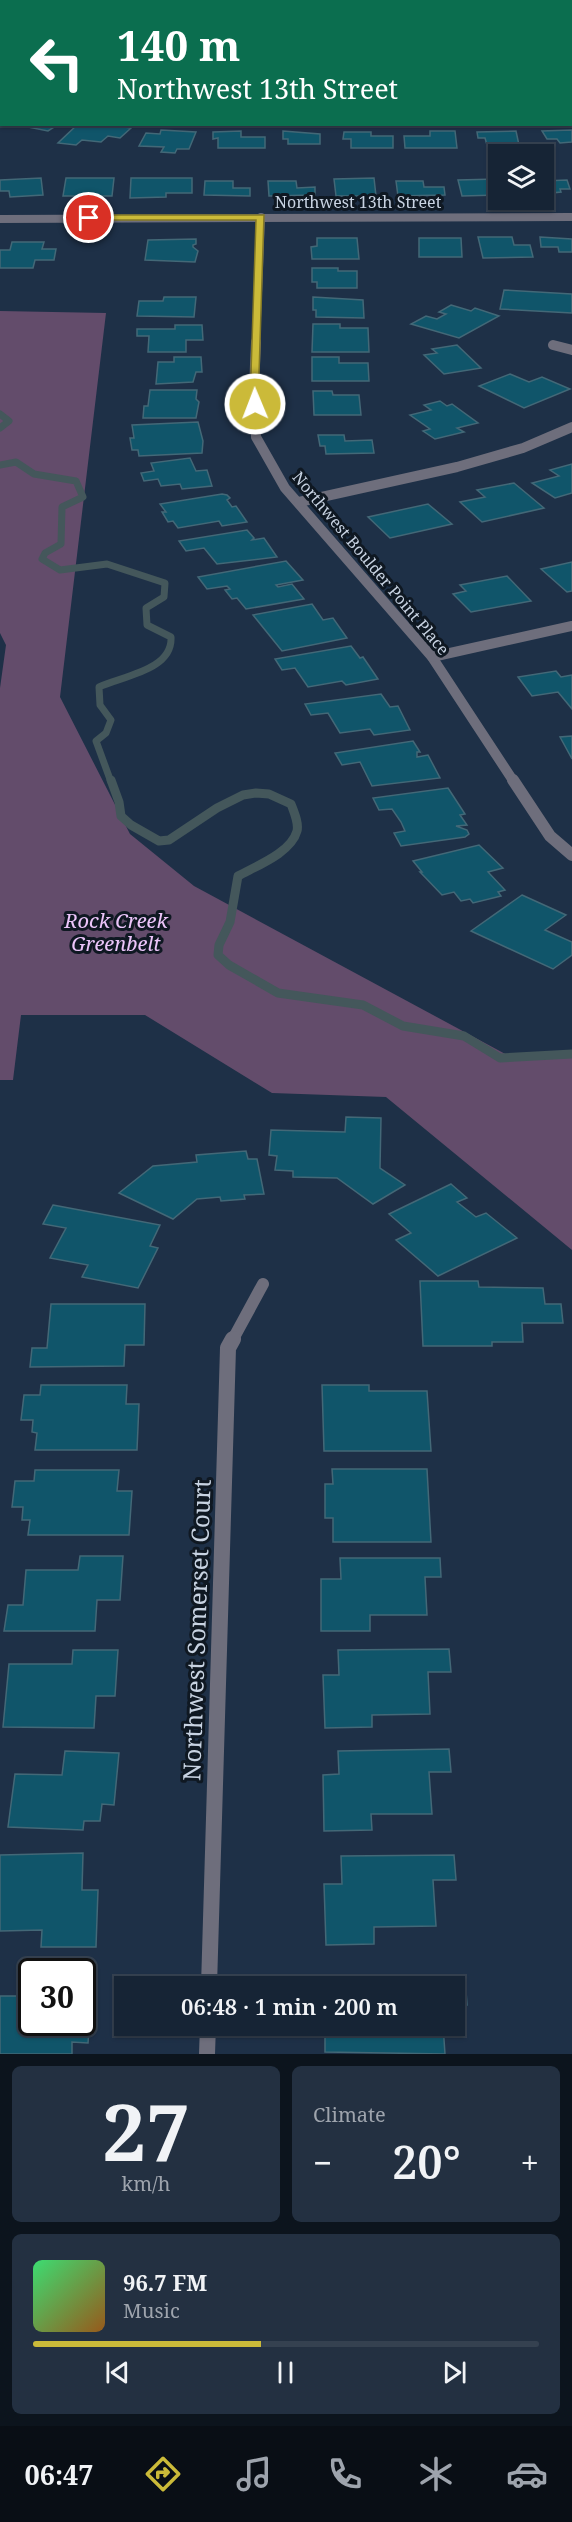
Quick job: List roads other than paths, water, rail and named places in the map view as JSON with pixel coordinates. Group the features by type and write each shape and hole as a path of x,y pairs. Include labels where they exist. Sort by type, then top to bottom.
{"street":[{"name":"Northwest Boulder Point Place","path":"261,217 254,387 256,437 285,488 432,657 550,837 572,855"},
{"name":"Northwest 13th Street","path":"0,219 572,217"},
{"path":"553,345 572,350"},
{"path":"299,502 457,467 523,448 572,427"},
{"path":"432,657 572,626"},
{"name":"Northwest Somerset Court","path":"209,1976 228,1348 262,1284"},
{"path":"207,2054 208,2036"}],"waterway":[{"path":"0,414 9,421 0,428"},
{"path":"0,465 16,462 34,474 76,481 83,497 62,507 61,544 45,553 42,559 60,570 107,564 165,583 164,597 146,608 147,625 171,637 164,657 145,670 99,687 100,705 111,720 106,733 96,741 111,782"},
{"path":"111,780 119,802 121,816 131,825 159,841 169,840 217,808 243,795 269,794 291,804 296,818 297,831 288,846 272,858 238,876 230,922 219,945 218,955 229,965 278,993 363,1005 403,1026 464,1036 500,1058 572,1054"}],"park label":[{"name":"Rock Creek Greenbelt","path":"116,932"}]}
